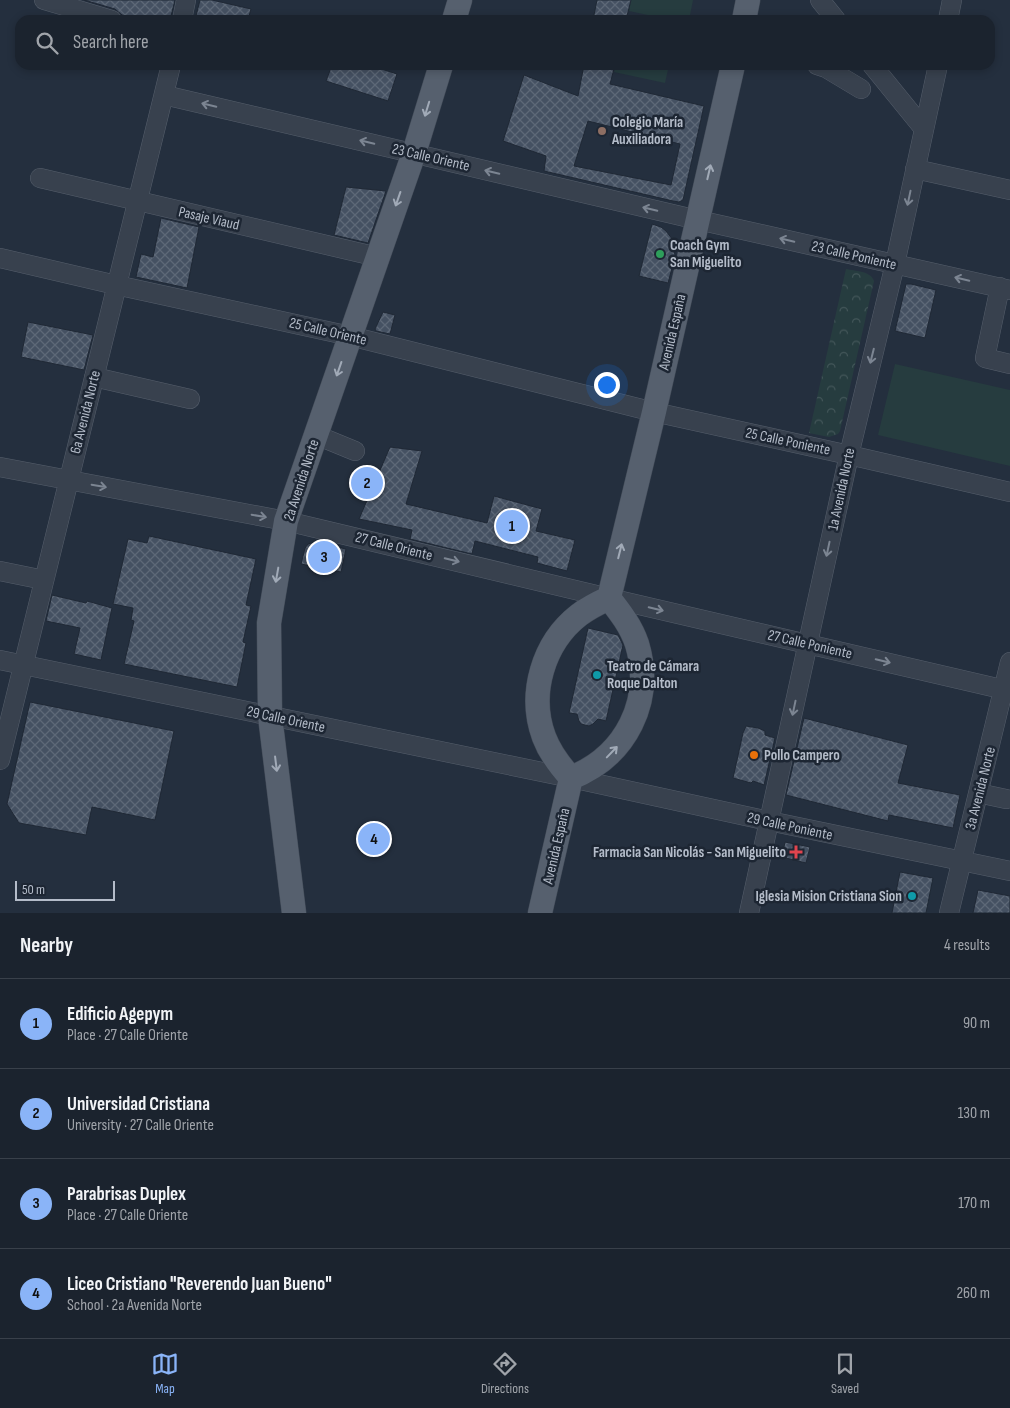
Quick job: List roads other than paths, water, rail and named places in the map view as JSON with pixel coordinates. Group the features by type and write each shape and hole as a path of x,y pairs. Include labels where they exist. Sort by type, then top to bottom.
{"main road":[{"path":"456,15 460,0"},
{"path":"745,15 748,0"},
{"name":"2a Avenida Norte","path":"294,913 270,716 269,623 286,521 414,153 439,70"},
{"name":"Avenida España","path":"609,598 654,412 732,70"},
{"path":"609,598 630,627 636,643 642,676 641,693 631,725 623,739 600,764 585,773 571,778 551,752 544,736 538,711 538,686 548,654 566,626 579,614 609,598"},
{"name":"Avenida España","path":"540,913 571,778"}],"street":[{"path":"44,0 95,15"},
{"path":"183,15 186,0"},
{"path":"820,0 832,15"},
{"path":"949,15 952,0"},
{"name":"6a Avenida Norte","path":"0,760 170,70"},
{"path":"829,70 861,89"},
{"path":"876,70 924,129"},
{"name":"1a Avenida Norte","path":"748,913 849,455 937,70"},
{"name":"23 Calle Oriente","path":"164,95 698,220"},
{"path":"915,169 1010,190"},
{"name":"Pasaje Viaud","path":"40,178 378,257"},
{"name":"23 Calle Poniente","path":"698,220 1005,288"},
{"name":"25 Calle Oriente","path":"0,258 116,286 350,336 654,412"},
{"path":"1005,288 985,358 1010,364"},
{"path":"94,377 190,399"},
{"name":"25 Calle Poniente","path":"654,412 1010,492"},
{"path":"316,435 355,451"},
{"name":"27 Calle Oriente","path":"0,467 286,521 609,598"},
{"path":"0,570 44,580"},
{"name":"27 Calle Poniente","path":"609,598 1007,690"},
{"name":"29 Calle Oriente","path":"0,660 571,778"},
{"name":"3a Avenida Norte","path":"949,913 978,793 1007,690 1010,662"},
{"name":"29 Calle Poniente","path":"571,778 1010,871"},
{"path":"978,793 1006,799"}],"place":[{"name":"Colegio María Auxiliadora","path":"602,131"},
{"name":"Coach Gym San Miguelito","path":"660,254"},
{"name":"Universidad Cristiana","path":"367,483"},
{"name":"Edificio Agepym","path":"512,526"},
{"name":"Parabrisas Duplex","path":"324,557"},
{"name":"Teatro de Cámara Roque Dalton","path":"597,675"},
{"name":"Pollo Campero","path":"754,755"},
{"name":"Liceo Cristiano \"Reverendo Juan Bueno\"","path":"374,839"},
{"name":"Farmacia San Nicolás - San Miguelito","path":"796,852"},
{"name":"Iglesia Mision Cristiana Sion","path":"912,896"}]}
